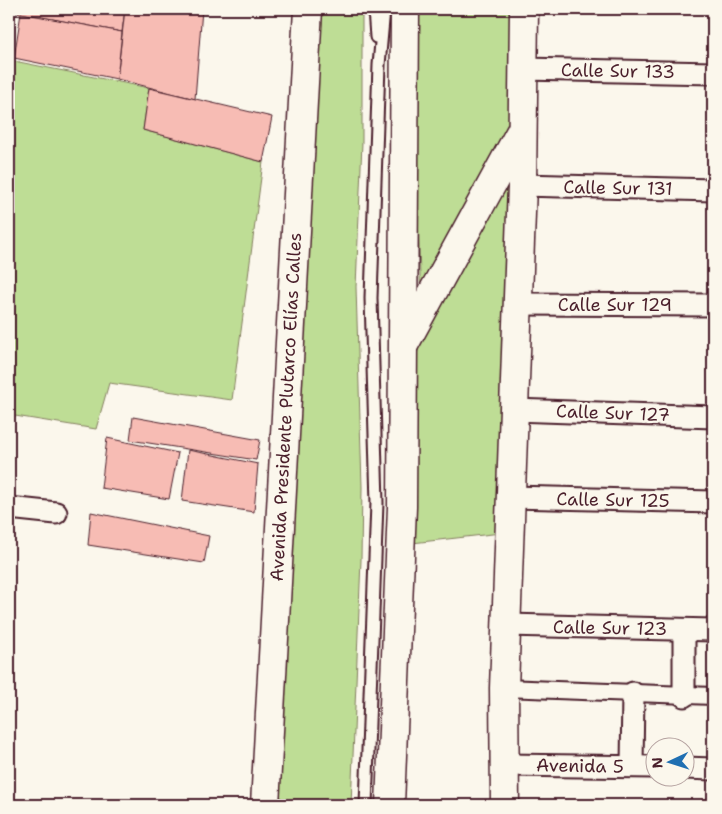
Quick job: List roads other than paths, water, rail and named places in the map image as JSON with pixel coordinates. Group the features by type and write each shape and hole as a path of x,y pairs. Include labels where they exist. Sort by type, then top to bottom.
{"main road":[{"name":"Avenida Presidente Plutarco Elías Calles","path":"265,805 308,9"},
{"path":"390,805 402,507 405,9"},
{"path":"505,805 504,688 522,185 524,9"},
{"path":"403,347 522,129"}],"street":[{"name":"Calle Sur 133","path":"523,69 713,73"},
{"name":"Calle Sur 131","path":"522,185 713,190"},
{"name":"Calle Sur 129","path":"517,304 713,305"},
{"name":"Calle Sur 127","path":"514,410 713,417"},
{"name":"Calle Sur 125","path":"512,497 713,502"},
{"path":"9,508 56,514"},
{"name":"Calle Sur 123","path":"506,625 713,630"},
{"path":"684,630 684,696"},
{"path":"504,688 713,696"},
{"path":"632,693 632,766"},
{"name":"Avenida 5","path":"506,765 644,767"},
{"path":"694,769 713,770"}],"lane":[{"path":"374,9 379,65"},
{"path":"366,805 377,504 371,298 379,65 384,9"}]}
